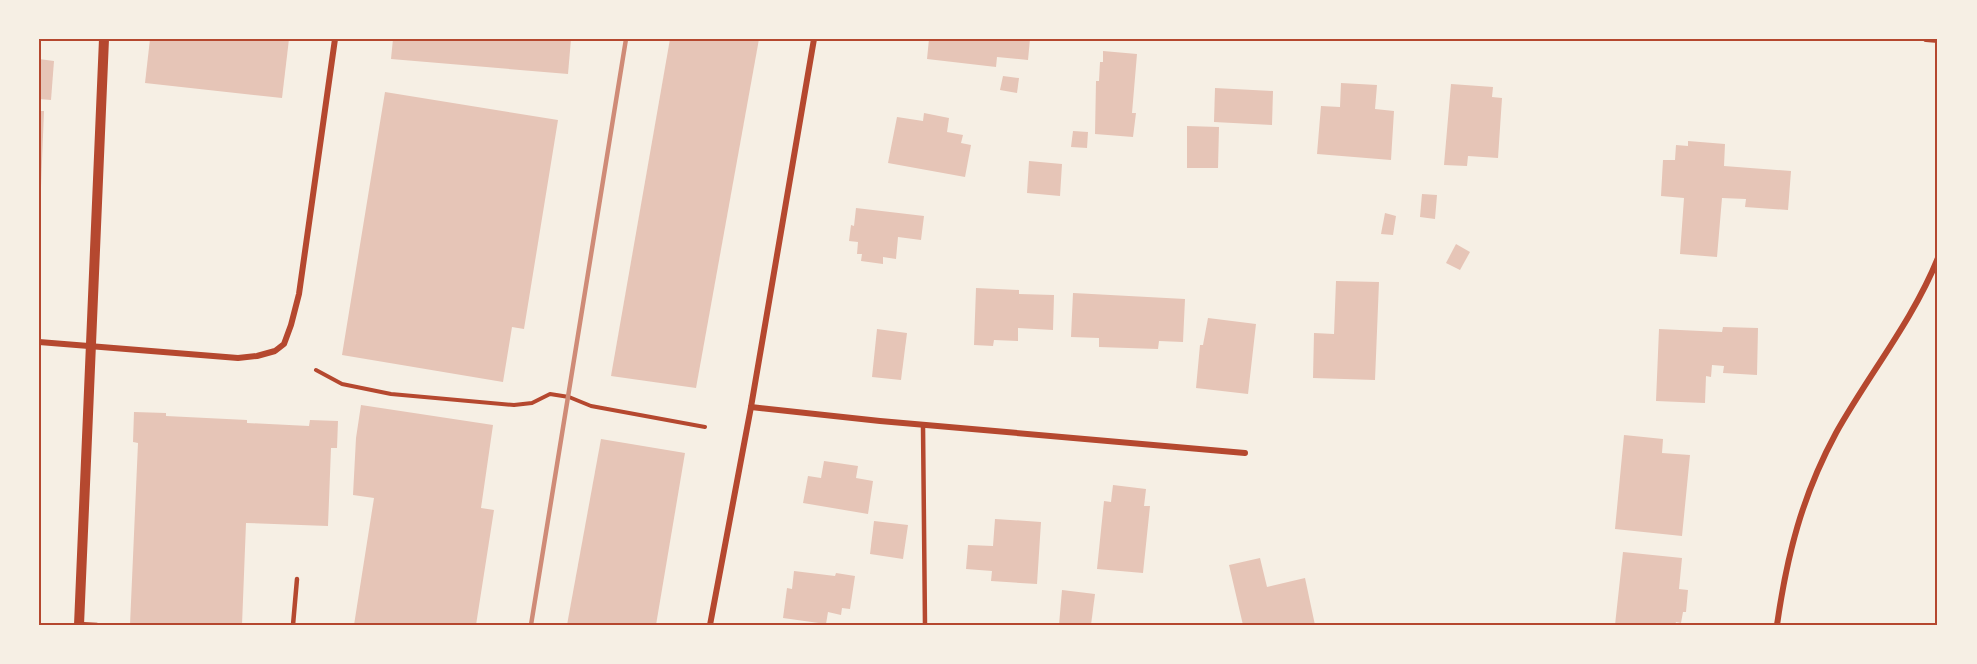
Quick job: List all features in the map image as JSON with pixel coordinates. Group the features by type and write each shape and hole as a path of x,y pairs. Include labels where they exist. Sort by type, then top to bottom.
{"street":[{"path":"79,624 104,39"},
{"path":"39,342 238,358 275,351 284,344 299,294 335,39"},
{"path":"710,625 752,407 814,39"},
{"path":"1926,39 1938,40"},
{"path":"1777,625 1791,543 1811,483 1837,432 1927,285 1938,258"},
{"path":"752,407 923,425 1245,453"}],"lane":[{"path":"923,425 925,625"},
{"path":"294,625 297,579"},
{"path":"79,624 97,625"}],"path":[{"path":"316,370 342,384 392,394 514,405 532,404 550,394 602,408 705,427"}],"building":[{"path":"150,39 289,39 282,98 145,83"},
{"path":"393,39 571,39 568,74 391,59"},
{"path":"670,39 759,39 696,388 611,376"},
{"path":"929,39 1030,39 1028,60 997,57 996,67 927,59"},
{"path":"1103,51 1137,54 1132,113 1136,113 1133,137 1095,134 1096,81 1099,81"},
{"path":"39,59 54,61 51,100 39,99"},
{"path":"1003,76 1019,78 1017,93 1000,90"},
{"path":"1341,83 1377,85 1375,109 1394,111 1391,160 1317,154 1321,106 1340,107"},
{"path":"1451,84 1493,87 1492,97 1502,98 1498,158 1468,156 1467,166 1444,165"},
{"path":"1215,88 1273,91 1272,125 1214,122"},
{"path":"385,92 558,120 524,329 512,327 503,382 342,355"},
{"path":"39,111 44,111 41,187 39,187"},
{"path":"924,113 949,118 947,132 963,135 961,143 971,145 965,177 888,163 897,117 923,121"},
{"path":"1187,126 1219,127 1218,168 1187,168"},
{"path":"1073,131 1088,132 1087,148 1071,147"},
{"path":"1688,141 1725,144 1724,166 1791,171 1788,210 1745,207 1746,199 1722,198 1717,257 1680,254 1684,198 1661,196 1663,160 1675,160 1676,145 1688,146"},
{"path":"1029,161 1062,164 1060,196 1027,193"},
{"path":"1422,194 1437,195 1435,219 1420,217"},
{"path":"856,208 924,216 921,240 898,237 896,259 883,257 883,264 861,261 862,254 857,254 858,242 849,241"},
{"path":"1385,213 1396,216 1393,235 1381,234"},
{"path":"1456,244 1470,252 1460,270 1446,263"},
{"path":"1336,281 1379,282 1375,380 1313,378 1314,333 1334,334"},
{"path":"976,288 1019,290 1019,294 1054,295 1053,330 1018,328 1018,341 994,340 993,346 974,345"},
{"path":"1073,293 1185,299 1183,342 1159,341 1158,349 1099,347 1099,338 1071,337"},
{"path":"1208,318 1256,324 1248,394 1196,388 1200,345 1203,345"},
{"path":"1723,327 1758,328 1757,375 1723,373 1724,366 1712,365 1711,377 1706,376 1705,403 1656,401 1659,329 1722,332"},
{"path":"877,329 907,333 901,380 872,377"},
{"path":"361,405 493,425 481,508 494,510 476,625 354,625 374,498 353,495 356,438"},
{"path":"134,412 247,420 247,423 309,426 310,420 338,421 337,448 331,448 328,526 246,523 242,625 130,625 138,443 133,442"},
{"path":"1624,435 1663,439 1662,453 1690,455 1682,536 1615,529"},
{"path":"601,439 685,453 656,625 567,625"},
{"path":"824,461 858,466 856,478 873,481 868,514 803,503 808,476 821,478"},
{"path":"1113,485 1146,489 1144,506 1150,506 1143,573 1097,569 1104,501 1111,502"},
{"path":"995,519 1041,522 1037,584 991,581 992,571 966,569 968,545 993,546"},
{"path":"874,521 908,525 903,559 870,554"},
{"path":"1623,552 1682,558 1679,589 1688,590 1686,612 1683,612 1681,623 1676,622 1675,625 1615,625"},
{"path":"1260,558 1267,587 1305,578 1315,625 1243,625 1229,565"},
{"path":"794,571 855,576 850,609 842,608 841,615 828,612 826,624 783,618 787,588 792,589"},
{"path":"1062,590 1095,594 1091,625 1059,625"}],"railway":[{"path":"531,625 626,39"}]}
